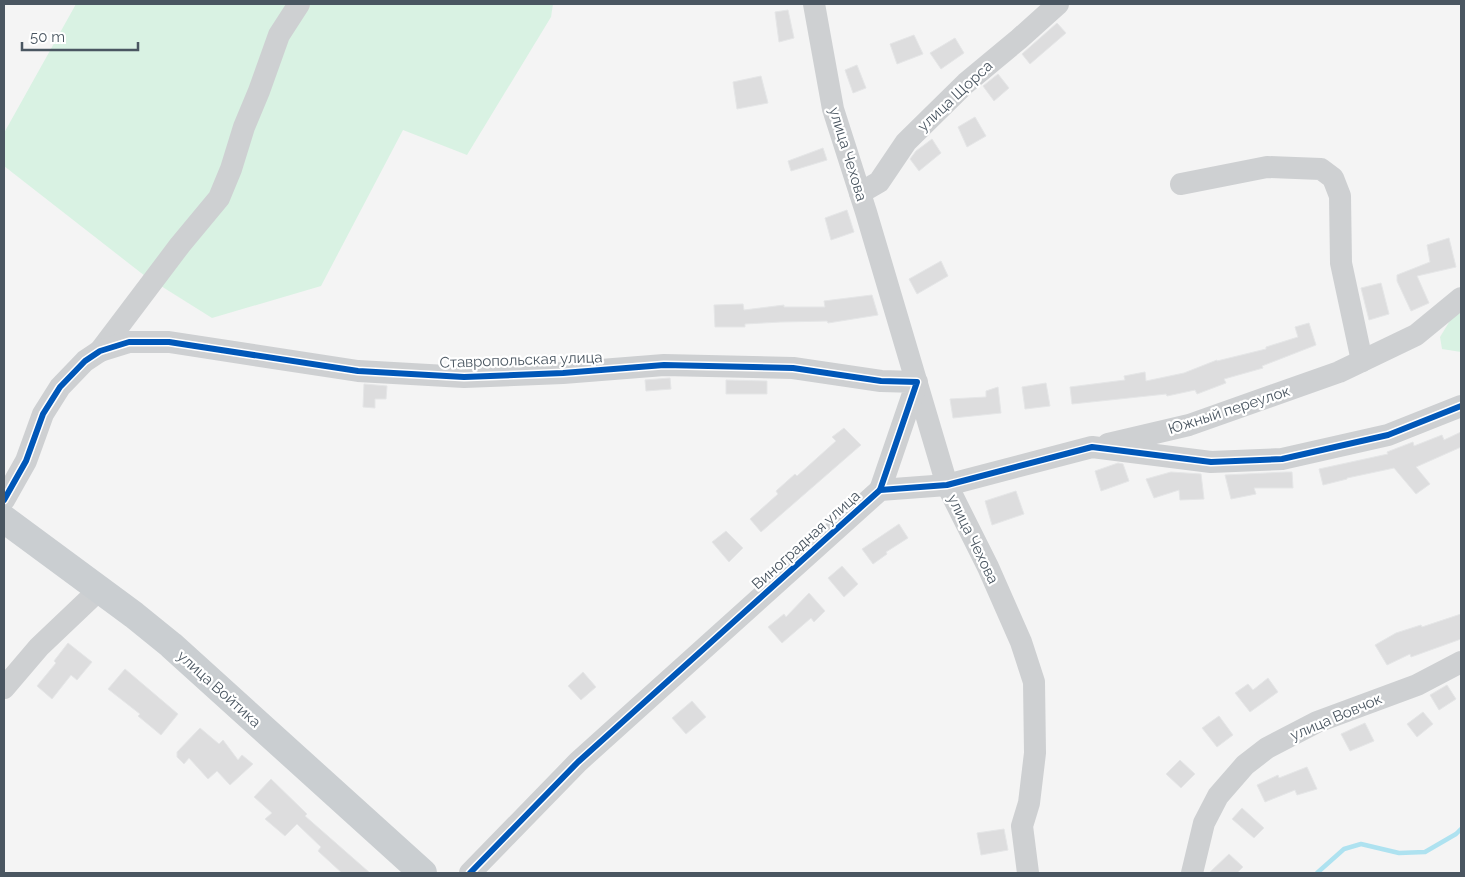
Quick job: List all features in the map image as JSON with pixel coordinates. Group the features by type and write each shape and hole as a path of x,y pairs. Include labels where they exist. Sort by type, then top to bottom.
{"main road":[{"name":"улица Войтика","path":"4,519 100,589 171,645 423,873"}],"street":[{"path":"100,351 180,245 219,198 279,35 299,4"},
{"name":"улица Чехова","path":"814,4 833,109 860,192 947,485 988,567 1021,642 1034,682 1035,753 1029,803 1022,826 1028,873"},
{"name":"улица Щорса","path":"860,192 878,182 906,142 966,83 1019,40 1058,4"},
{"path":"1182,184 1267,166 1321,169 1333,178 1340,196 1341,263 1362,361"},
{"name":"Южный переулок","path":"1092,447 1189,426 1339,372 1416,335 1461,298"},
{"name":"Ставропольская улица","path":"4,500 26,461 43,414 60,387 85,361 100,351 130,342 169,342 358,371 464,377 563,373 664,365 793,368 881,381 917,382"},
{"path":"880,490 917,382"},
{"name":"Виноградная улица","path":"470,873 578,762 880,490 947,485 1092,447 1211,462 1282,459 1388,435 1461,406"},
{"path":"4,688 39,647 100,589"},
{"name":"улица Вовчок","path":"1192,873 1204,823 1218,796 1245,765 1266,748 1317,722 1417,684 1461,662"}],"green space":[{"path":"76,4 553,4 551,17 467,155 403,130 321,286 212,318 145,276 4,166 4,133"},
{"path":"1461,309 1461,352 1442,349 1440,337 1451,319"}],"building":[{"path":"788,10 794,38 779,42 775,12"},
{"path":"1057,23 1066,33 1030,64 1022,54"},
{"path":"914,35 923,54 897,64 890,44"},
{"path":"955,38 964,53 941,69 930,53"},
{"path":"857,65 866,88 853,93 845,70"},
{"path":"998,74 1009,88 994,101 983,86"},
{"path":"761,76 768,103 737,109 733,82"},
{"path":"975,117 986,136 967,147 958,127"},
{"path":"932,139 941,153 919,171 910,159 916,151"},
{"path":"823,148 827,160 791,171 788,161"},
{"path":"847,210 854,232 831,240 825,218"},
{"path":"1449,238 1456,267 1417,276 1429,303 1411,311 1397,281 1397,275 1430,262 1427,245"},
{"path":"941,261 948,276 917,294 909,279"},
{"path":"1381,283 1389,314 1369,320 1361,288"},
{"path":"872,295 878,315 828,323 827,321 781,322 745,324 745,327 715,327 714,305 743,304 744,310 784,305 784,307 825,307 824,301"},
{"path":"1309,323 1316,345 1262,366 1263,368 1224,379 1226,383 1197,394 1195,390 1167,396 1166,394 1072,404 1070,387 1125,380 1124,376 1145,372 1146,381 1184,373 1217,360 1266,349 1266,347 1298,337 1295,327"},
{"path":"670,378 671,389 646,391 645,380"},
{"path":"726,380 767,381 767,394 726,394"},
{"path":"1046,383 1050,406 1025,409 1022,387"},
{"path":"364,384 387,386 386,399 375,399 375,408 363,407"},
{"path":"998,387 1001,413 953,418 950,399 986,397 986,391"},
{"path":"844,428 861,445 761,532 750,519 778,494 776,491 795,474 797,476 836,441 832,437"},
{"path":"1461,432 1461,447 1416,467 1430,484 1416,494 1394,468 1323,485 1319,469 1388,454 1387,452 1413,442 1414,446 1442,435 1444,440"},
{"path":"1118,463 1123,464 1129,481 1101,491 1095,471"},
{"path":"1171,472 1201,474 1204,499 1180,500 1179,490 1154,498 1146,479"},
{"path":"1292,472 1293,488 1254,488 1256,494 1231,499 1225,475"},
{"path":"1016,491 1024,514 992,525 985,501"},
{"path":"899,524 908,538 886,552 887,554 873,564 862,549"},
{"path":"726,531 743,548 729,562 712,542"},
{"path":"842,566 858,584 844,597 828,578"},
{"path":"809,593 825,611 814,622 811,618 782,643 768,627 784,614 786,617"},
{"path":"1461,614 1461,639 1411,657 1410,654 1387,665 1375,645 1396,633 1421,625 1422,627"},
{"path":"68,643 92,662 77,680 71,675 52,699 37,686 56,663 54,661"},
{"path":"125,669 178,714 161,735 138,716 140,714 108,689"},
{"path":"583,672 596,687 581,700 568,686"},
{"path":"1268,678 1278,692 1250,712 1235,693 1248,684 1253,690"},
{"path":"1447,685 1456,699 1439,710 1430,695"},
{"path":"692,701 706,717 686,734 672,718"},
{"path":"1423,712 1433,724 1417,737 1407,724"},
{"path":"1219,716 1233,735 1217,747 1202,728"},
{"path":"1365,723 1374,741 1350,751 1341,734"},
{"path":"200,728 219,744 223,740 238,760 242,755 253,764 230,785 217,771 208,779 189,758 184,764 177,757 177,752"},
{"path":"1180,760 1195,774 1181,788 1166,774"},
{"path":"1307,767 1317,789 1297,795 1295,790 1265,802 1257,785 1278,775 1279,778"},
{"path":"271,779 307,814 305,816 370,873 342,873 318,851 321,847 297,824 285,836 265,819 272,813 254,797"},
{"path":"1242,808 1264,828 1254,838 1232,819"},
{"path":"1004,829 1008,850 981,855 977,833"},
{"path":"1229,854 1243,867 1237,873 1209,873"}],"waterway":[{"path":"1317,873 1344,849 1361,844 1399,853 1425,852 1456,834 1461,829"}],"cycle path":[{"path":"4,500 26,461 43,414 60,387 85,361 100,351 129,342 169,342 358,371 464,377 563,373 664,365 793,368 881,381 917,382 880,490"},
{"path":"470,873 578,762 880,490 947,485 1092,447 1211,462 1282,459 1388,435 1461,406"}]}
